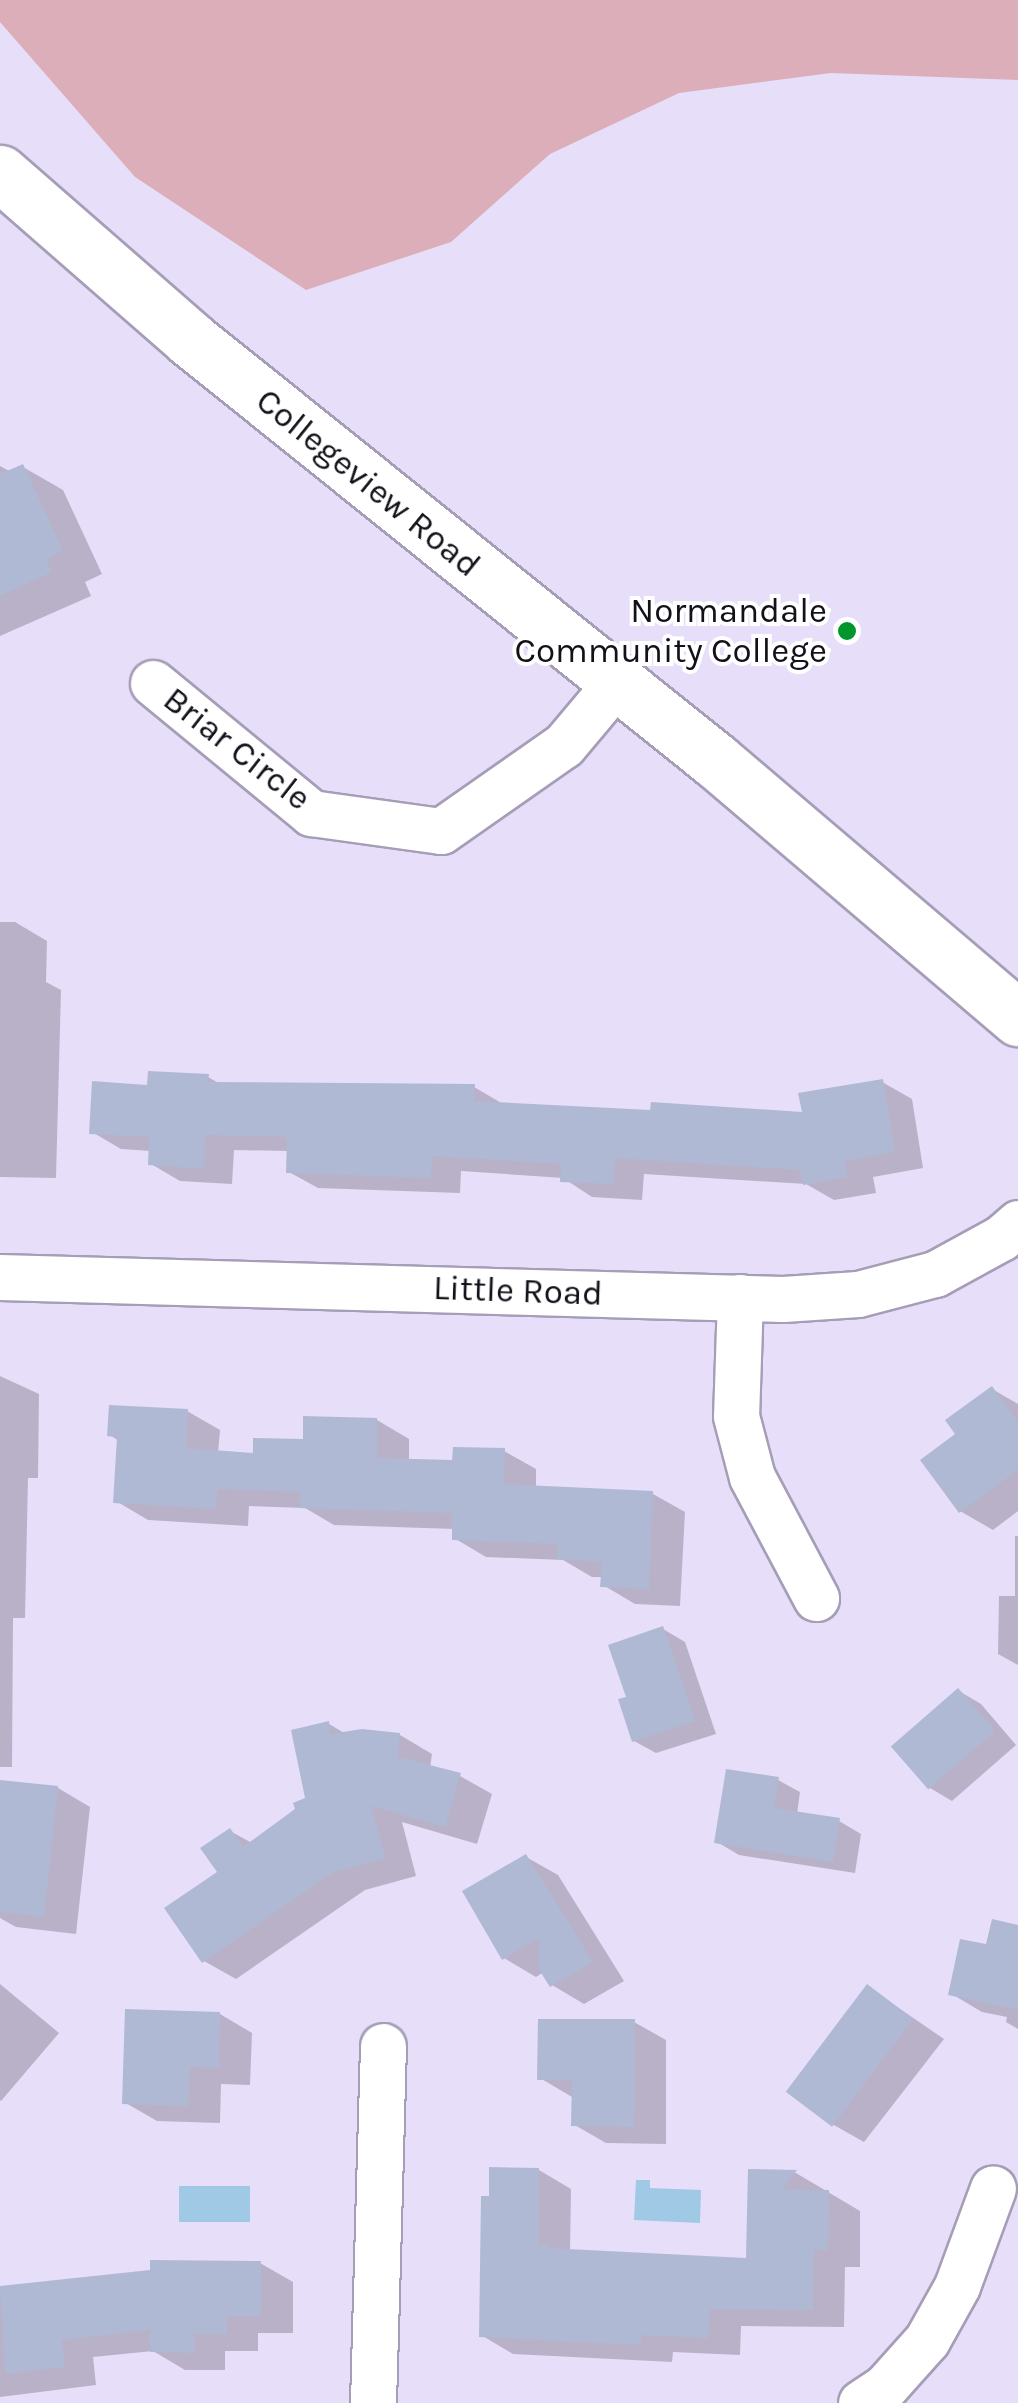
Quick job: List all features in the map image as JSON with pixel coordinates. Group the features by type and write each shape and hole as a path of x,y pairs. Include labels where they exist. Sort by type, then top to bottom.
{"street":[{"name":"Collegeview Road","path":"0,173 205,351 716,760 1018,1018"},
{"name":"Briar Circle","path":"152,682 311,813 441,831 564,745 616,683"},
{"name":"Little Road","path":"0,1278 740,1298 858,1294 935,1274 1001,1238 1018,1223"},
{"path":"740,1298 736,1416 752,1478 816,1598"},
{"path":"373,2403 383,2046"},
{"path":"860,2403 885,2387 926,2340 957,2286 993,2188"}],"shaded area":[{"path":"0,0 1018,0 1018,80 831,73 679,93 550,154 451,242 306,290 135,177 0,22"}],"water":[{"path":"636,2180 650,2180 650,2188 701,2190 700,2223 634,2220"},
{"path":"179,2186 250,2186 250,2222 179,2222"}],"building":[{"path":"23,464 63,551 46,559 52,572 0,596 0,474"},
{"path":"148,1071 209,1074 208,1082 475,1084 474,1101 650,1110 651,1102 802,1112 798,1093 883,1079 895,1152 845,1161 847,1177 803,1185 800,1170 615,1158 614,1184 560,1182 561,1164 432,1156 431,1178 286,1173 287,1137 205,1135 204,1169 148,1165 149,1137 89,1134 92,1081 147,1085"},
{"path":"992,1386 1018,1422 1018,1470 959,1513 920,1460 955,1434 945,1420"},
{"path":"109,1405 188,1409 186,1448 253,1453 253,1438 303,1439 303,1416 377,1418 377,1458 452,1460 453,1447 505,1448 504,1484 653,1491 649,1589 600,1587 602,1562 557,1559 558,1544 452,1540 452,1513 300,1508 300,1492 217,1489 216,1509 113,1503 117,1437 107,1436"},
{"path":"663,1626 695,1721 632,1742 618,1699 626,1697 608,1645"},
{"path":"958,1688 995,1731 928,1789 891,1746"},
{"path":"329,1721 330,1734 362,1729 400,1733 398,1757 461,1773 445,1827 371,1806 386,1858 332,1873 202,1963 164,1908 217,1872 200,1848 230,1828 243,1847 295,1809 293,1803 305,1798 291,1730"},
{"path":"726,1769 779,1777 774,1808 840,1818 833,1862 714,1843"},
{"path":"0,1780 58,1786 44,1917 0,1912"},
{"path":"526,1854 593,1962 550,1987 538,1968 539,1938 502,1960 462,1891"},
{"path":"992,1919 1018,1925 1018,2010 948,1995 960,1939 986,1944"},
{"path":"867,1984 913,2019 832,2127 786,2092"},
{"path":"125,2009 220,2012 219,2068 190,2067 188,2106 122,2104"},
{"path":"538,2019 635,2019 634,2127 571,2126 572,2080 537,2080"},
{"path":"489,2167 539,2168 538,2245 746,2258 748,2169 797,2170 782,2189 829,2190 828,2250 814,2250 813,2310 710,2309 708,2338 641,2335 641,2345 479,2337 481,2196 489,2196"},
{"path":"150,2260 261,2261 261,2316 227,2316 227,2334 194,2334 194,2353 150,2352 150,2330 62,2340 65,2367 5,2374 0,2286 150,2270"}],"place":[{"name":"Normandale Community College","path":"847,631"}]}
